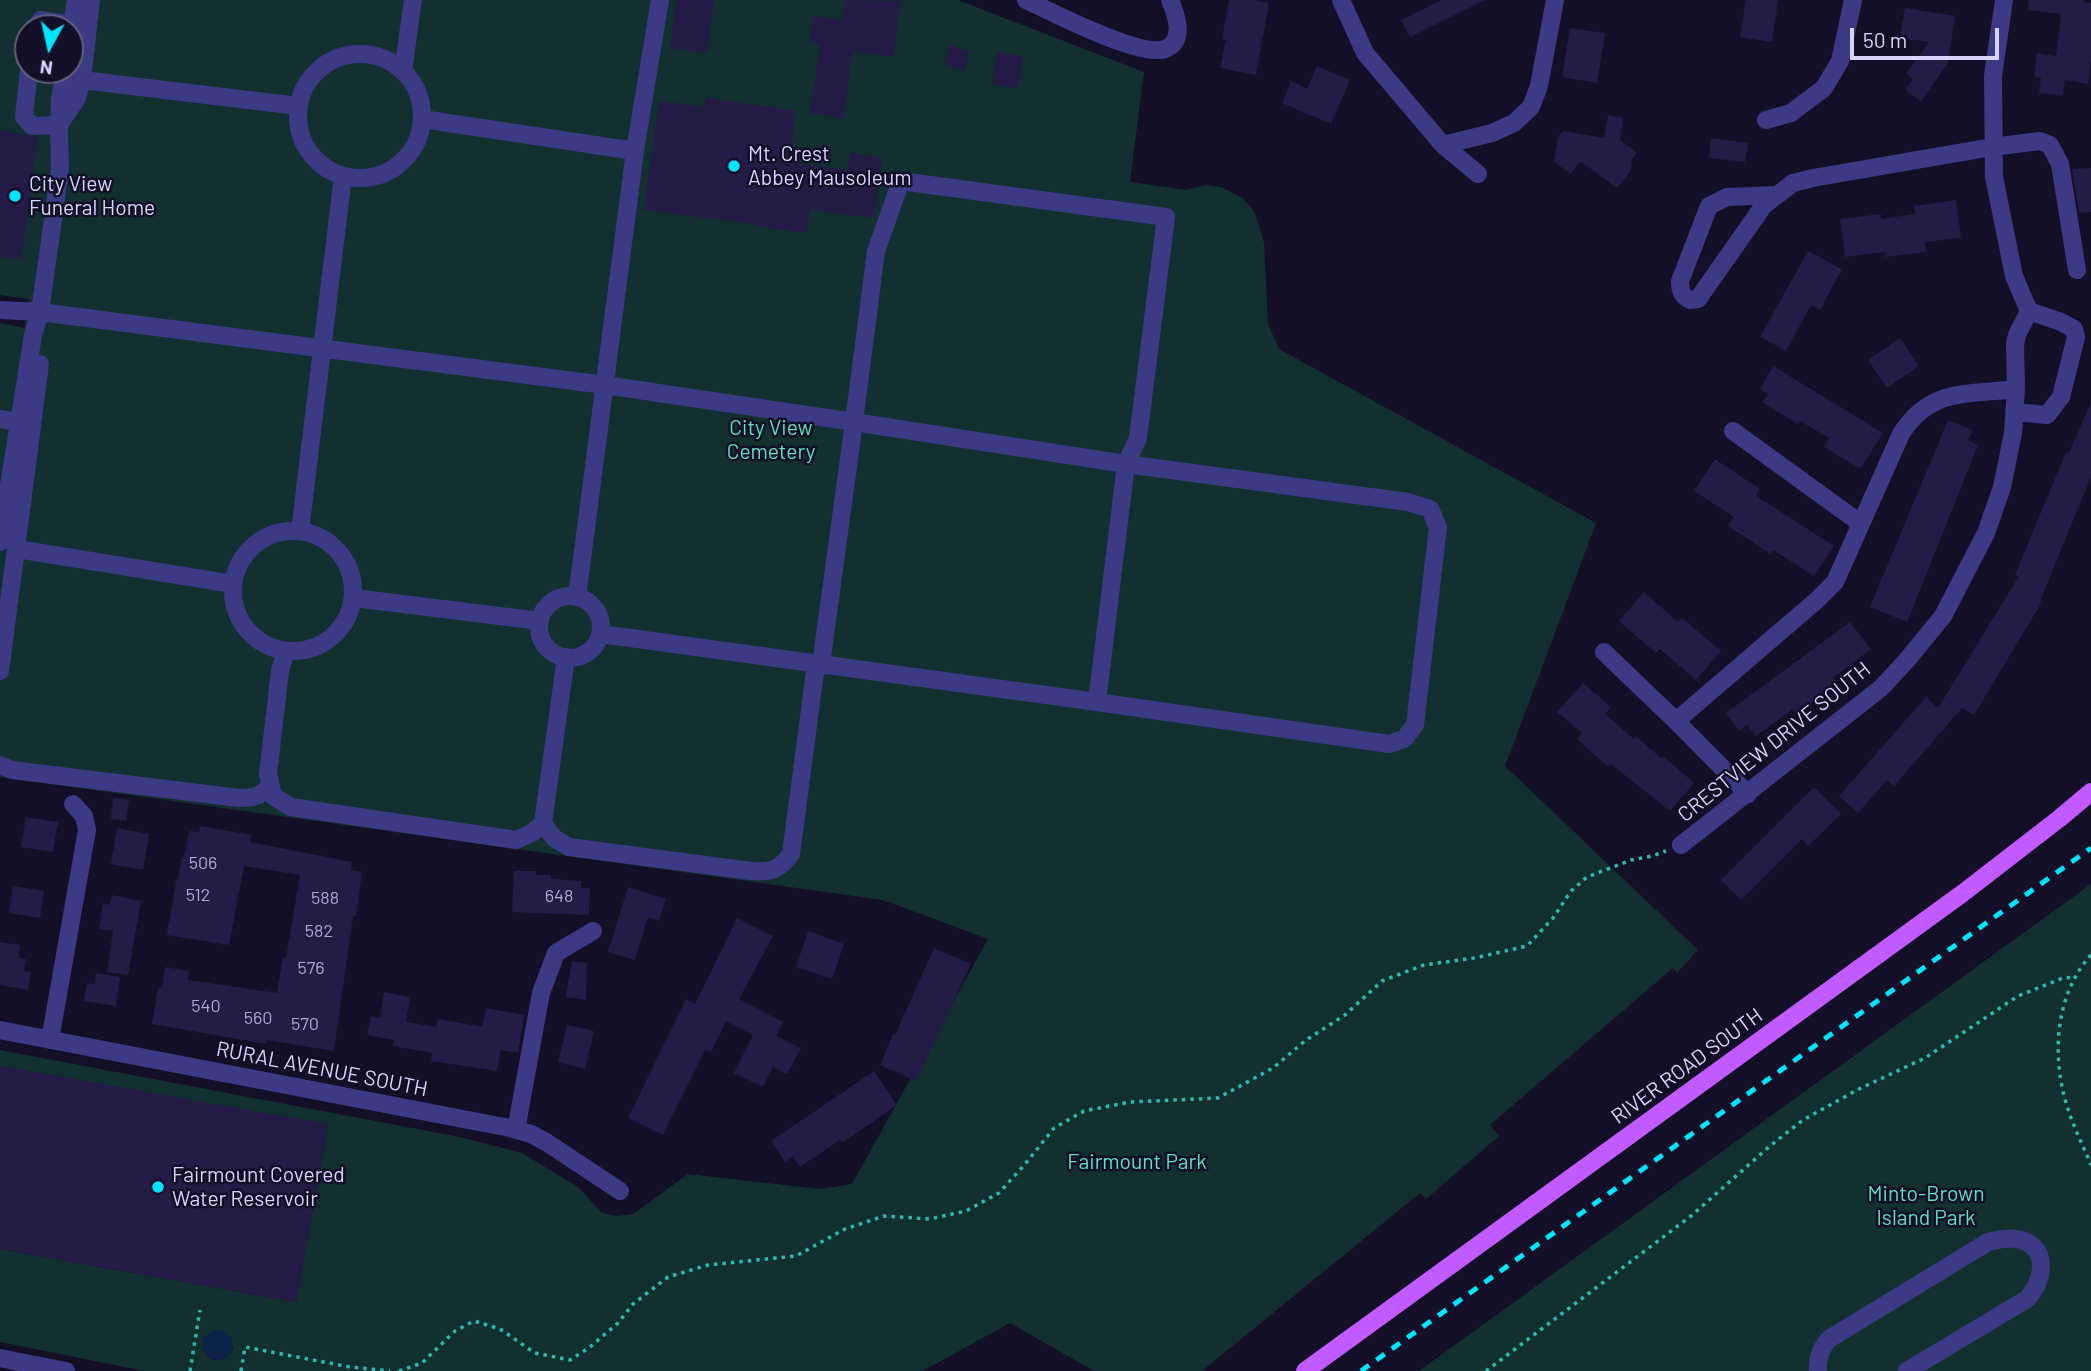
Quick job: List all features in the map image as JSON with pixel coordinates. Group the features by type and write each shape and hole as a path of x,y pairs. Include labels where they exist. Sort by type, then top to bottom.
{"main road":[{"name":"RIVER ROAD SOUTH","path":"1305,1371 1963,892 2091,792"}],"street":[{"path":"84,62 91,0"},
{"path":"403,71 413,0"},
{"path":"577,597 635,151 660,0"},
{"path":"1026,0 1102,34 1142,48 1161,50 1172,44 1178,30 1176,14 1170,0"},
{"path":"1341,0 1365,53 1443,145 1478,174"},
{"path":"1443,145 1492,133 1514,123 1531,107 1539,86 1555,0"},
{"path":"1766,120 1791,113 1824,88 1840,61 1853,0"},
{"path":"2004,0 1993,76 1994,177 2014,276 2029,311 2074,329 2076,337 2061,397 2047,415 2014,412"},
{"path":"368,54 387,60 403,71 414,85 422,119 418,137 410,153 396,166 380,175 362,178 343,176 327,169 313,157 303,142 298,124 298,107 304,88 315,72 331,61 349,55 368,54"},
{"path":"84,80 298,107"},
{"path":"28,84 24,117 32,126 59,125"},
{"path":"0,671 19,422 33,335 40,312 60,169 59,125 63,84"},
{"path":"59,125 77,98 81,84"},
{"path":"422,119 635,151"},
{"path":"1775,195 1727,197 1709,206 1680,281 1683,296 1690,300 1698,299 1764,205 1793,183 2040,141 2050,145 2060,164 2077,270"},
{"path":"300,531 343,176"},
{"path":"543,823 554,838 569,847 751,871 768,872 780,867 791,854 815,672 821,664 876,251 901,181 1166,217 1138,439 1126,464 1097,702"},
{"path":"0,310 40,312 605,386 1126,464 1408,502 1430,509 1438,527 1415,725 1404,739 1389,744 600,634"},
{"name":"CRESTVIEW DRIVE SOUTH","path":"1681,845 1881,688 1943,616 1986,533 2002,487 2013,433 2015,344 2029,311"},
{"path":"8,545 44,331 40,312"},
{"path":"1676,721 1835,582 1901,435 1911,419 1924,407 1944,397 2016,389"},
{"path":"0,419 19,422"},
{"path":"1733,431 1860,523"},
{"path":"300,531 318,536 334,546 346,561 353,579 354,598 349,616 331,638 305,651 286,651 268,646 252,635 240,621 234,603 233,584 238,566 249,550 264,538 281,532 300,531"},
{"path":"8,545 233,584"},
{"path":"567,596 577,597 586,600 599,615 600,634 589,652 579,657 558,656 542,642 540,621 549,604 567,596"},
{"path":"354,598 540,621"},
{"path":"286,651 268,774 273,796 291,807 516,840 532,833 543,823 566,657"},
{"path":"1604,652 1748,794"},
{"path":"0,765 12,770 239,798 263,794 270,787"},
{"path":"50,1040 87,830 84,816 74,804"},
{"path":"516,1130 541,993 556,953 593,931"},
{"name":"RURAL AVENUE SOUTH","path":"0,1030 516,1130 546,1142 620,1191"},
{"path":"1818,1371 1823,1346 1829,1339 1988,1242 2017,1239 2031,1245 2038,1252 2041,1262 2039,1282 2035,1292 2027,1300 1907,1371"},
{"path":"0,1358 66,1371"}],"path":[{"path":"399,1371 422,1363 455,1331 474,1321 500,1329 535,1353 569,1360 590,1347 618,1323 633,1304 668,1277 708,1265 796,1256 845,1229 884,1216 930,1219 967,1210 999,1193 1054,1128 1084,1111 1130,1102 1218,1098 1273,1068 1306,1040 1345,1015 1382,981 1424,965 1474,958 1527,946 1553,918 1571,891 1587,877 1681,845"},
{"path":"2091,955 2068,991 2061,1015 2058,1043 2058,1066 2069,1112 2091,1165"},
{"path":"1486,1371 1691,1216 1803,1120 1873,1081 1925,1058 2018,996 2063,978 2075,977"},
{"path":"190,1371 200,1310"},
{"path":"241,1371 245,1347 349,1367 390,1371"}],"green space":[{"name":"City View Cemetery","path":"0,0 958,0 1144,72 1130,182 1187,190 1205,185 1221,187 1243,198 1255,213 1264,243 1268,324 1279,349 1596,523 1505,766 1698,950 1677,973 1673,968 1490,1125 1499,1136 1426,1199 1420,1193 1202,1371 1094,1371 1010,1323 923,1371 144,1371 0,1342 0,1249 296,1302 328,1125 0,1066 0,1050 460,1137 522,1153 578,1187 602,1213 616,1216 633,1214 688,1174 819,1189 852,1184 988,939 883,900 0,777 0,323 24,328 29,299 0,295","holes":["204,1337 234,1346 225,1358 213,1359 205,1352"]},
{"name":"Minto-Brown Island Park","path":"2091,884 2091,1371 1419,1371"}],"water":[{"path":"218,1330 229,1334 233,1345 229,1356 218,1360 207,1356 203,1345 207,1334"}],"building":[{"path":"676,0 714,0 707,53 670,49"},
{"path":"845,0 901,1 893,57 853,51 843,118 810,113 820,45 809,43 813,16 842,20"},
{"path":"1229,0 1269,3 1256,75 1220,68 1226,40 1222,39"},
{"path":"1441,0 1485,0 1410,37 1401,20"},
{"path":"1746,0 1778,0 1772,42 1740,37"},
{"path":"2029,0 2084,0 2091,3 2091,61 2088,84 2065,80 2063,96 2039,93 2041,78 2034,77 2037,53 2056,56 2061,14 2028,10"},
{"path":"1905,8 1955,16 1948,63 1921,101 1905,90 1913,79 1906,74 1929,42 1900,38"},
{"path":"1570,28 1605,33 1597,83 1562,77"},
{"path":"950,45 970,52 964,71 944,64"},
{"path":"997,52 1023,56 1018,88 992,84"},
{"path":"1317,66 1350,80 1331,124 1282,103 1291,81 1307,89"},
{"name":"Mt. Crest Abbey Mausoleum","path":"706,98 796,111 789,162 848,170 850,153 882,157 874,218 810,210 806,233 644,210 659,100 705,108"},
{"path":"1608,115 1623,118 1620,140 1637,153 1632,159 1631,170 1617,188 1580,161 1571,174 1554,162 1558,138 1563,131 1604,138"},
{"name":"City View Funeral Home","path":"0,130 38,137 21,260 0,257"},
{"path":"1711,138 1748,143 1745,162 1709,158"},
{"path":"2091,168 2091,212 2079,213 2072,169"},
{"path":"1956,200 1961,238 1925,242 1926,252 1885,257 1884,252 1845,257 1840,219 1881,214 1881,219 1915,214 1914,206"},
{"path":"1808,251 1842,269 1820,310 1811,305 1786,351 1760,337"},
{"path":"1900,338 1919,366 1887,388 1868,360"},
{"path":"1773,366 1883,433 1860,469 1824,447 1829,438 1800,421 1798,424 1762,402 1768,394 1760,389"},
{"path":"2091,402 2091,477 2040,601 2042,602 1974,715 1962,708 1894,786 1887,780 1858,813 1839,796 1926,697 1938,708 2019,576 2015,575 2066,452 2069,453"},
{"path":"1948,420 1973,430 1968,440 1978,445 1907,622 1870,607"},
{"path":"1715,459 1760,489 1756,496 1834,546 1814,576 1773,550 1771,554 1728,526 1734,517 1694,491"},
{"path":"1644,592 1678,622 1682,618 1721,651 1696,680 1660,649 1656,653 1619,621"},
{"path":"1850,622 1871,649 1833,678 1838,683 1797,714 1793,709 1756,736 1747,724 1739,731 1726,713"},
{"path":"1583,683 1611,707 1605,714 1634,739 1636,736 1662,759 1663,756 1694,783 1670,811 1611,764 1608,767 1577,739 1582,733 1557,712"},
{"path":"1814,787 1841,814 1808,846 1802,839 1741,900 1721,880"},
{"path":"113,798 129,800 126,821 111,819"},
{"path":"26,817 58,822 53,852 21,847"},
{"path":"200,826 251,835 250,842 352,862 351,870 362,872 334,1051 266,1040 266,1044 152,1024 158,987 162,988 165,967 189,971 188,980 277,993 283,957 286,958 300,875 244,866 229,945 167,935 177,877 189,831 199,832"},
{"path":"117,828 149,834 143,870 111,864"},
{"path":"514,871 536,871 536,875 551,875 551,879 581,881 581,888 590,888 589,915 512,912"},
{"path":"13,886 44,891 40,918 9,913"},
{"path":"628,887 666,899 659,921 648,917 635,960 608,952"},
{"path":"112,895 141,901 128,975 107,972 113,931 99,929 103,903 110,905"},
{"path":"737,918 773,936 739,999 783,1022 776,1036 801,1048 787,1074 773,1067 763,1087 734,1073 753,1035 726,1021 711,1052 705,1050 663,1135 628,1118 686,999 695,1004"},
{"path":"808,931 844,944 832,979 796,967"},
{"path":"0,942 20,945 18,958 26,959 24,971 31,972 28,990 0,985"},
{"path":"934,948 971,964 916,1081 880,1065"},
{"path":"572,961 587,963 586,1000 566,997"},
{"path":"96,973 120,977 116,1006 84,1001 87,983 94,984"},
{"path":"384,992 410,997 406,1022 436,1027 438,1019 482,1027 486,1008 524,1015 518,1053 501,1050 497,1071 431,1061 432,1053 393,1046 394,1040 367,1035 371,1016 380,1018"},
{"path":"567,1025 594,1031 585,1069 558,1062"},
{"name":"Fairmount Covered Water Reservoir","path":"0,1066 328,1124 296,1302 0,1249"},
{"path":"874,1071 897,1105 842,1143 840,1140 800,1167 793,1156 785,1162 771,1141"}],"railway":[{"path":"1361,1371 2091,848"}],"place":[{"name":"Mt. Crest Abbey Mausoleum","path":"734,166"},
{"name":"City View Funeral Home","path":"15,196"},
{"name":"Fairmount Covered Water Reservoir","path":"158,1187"}],"park label":[{"name":"Fairmount Park","path":"1137,1162"}]}
